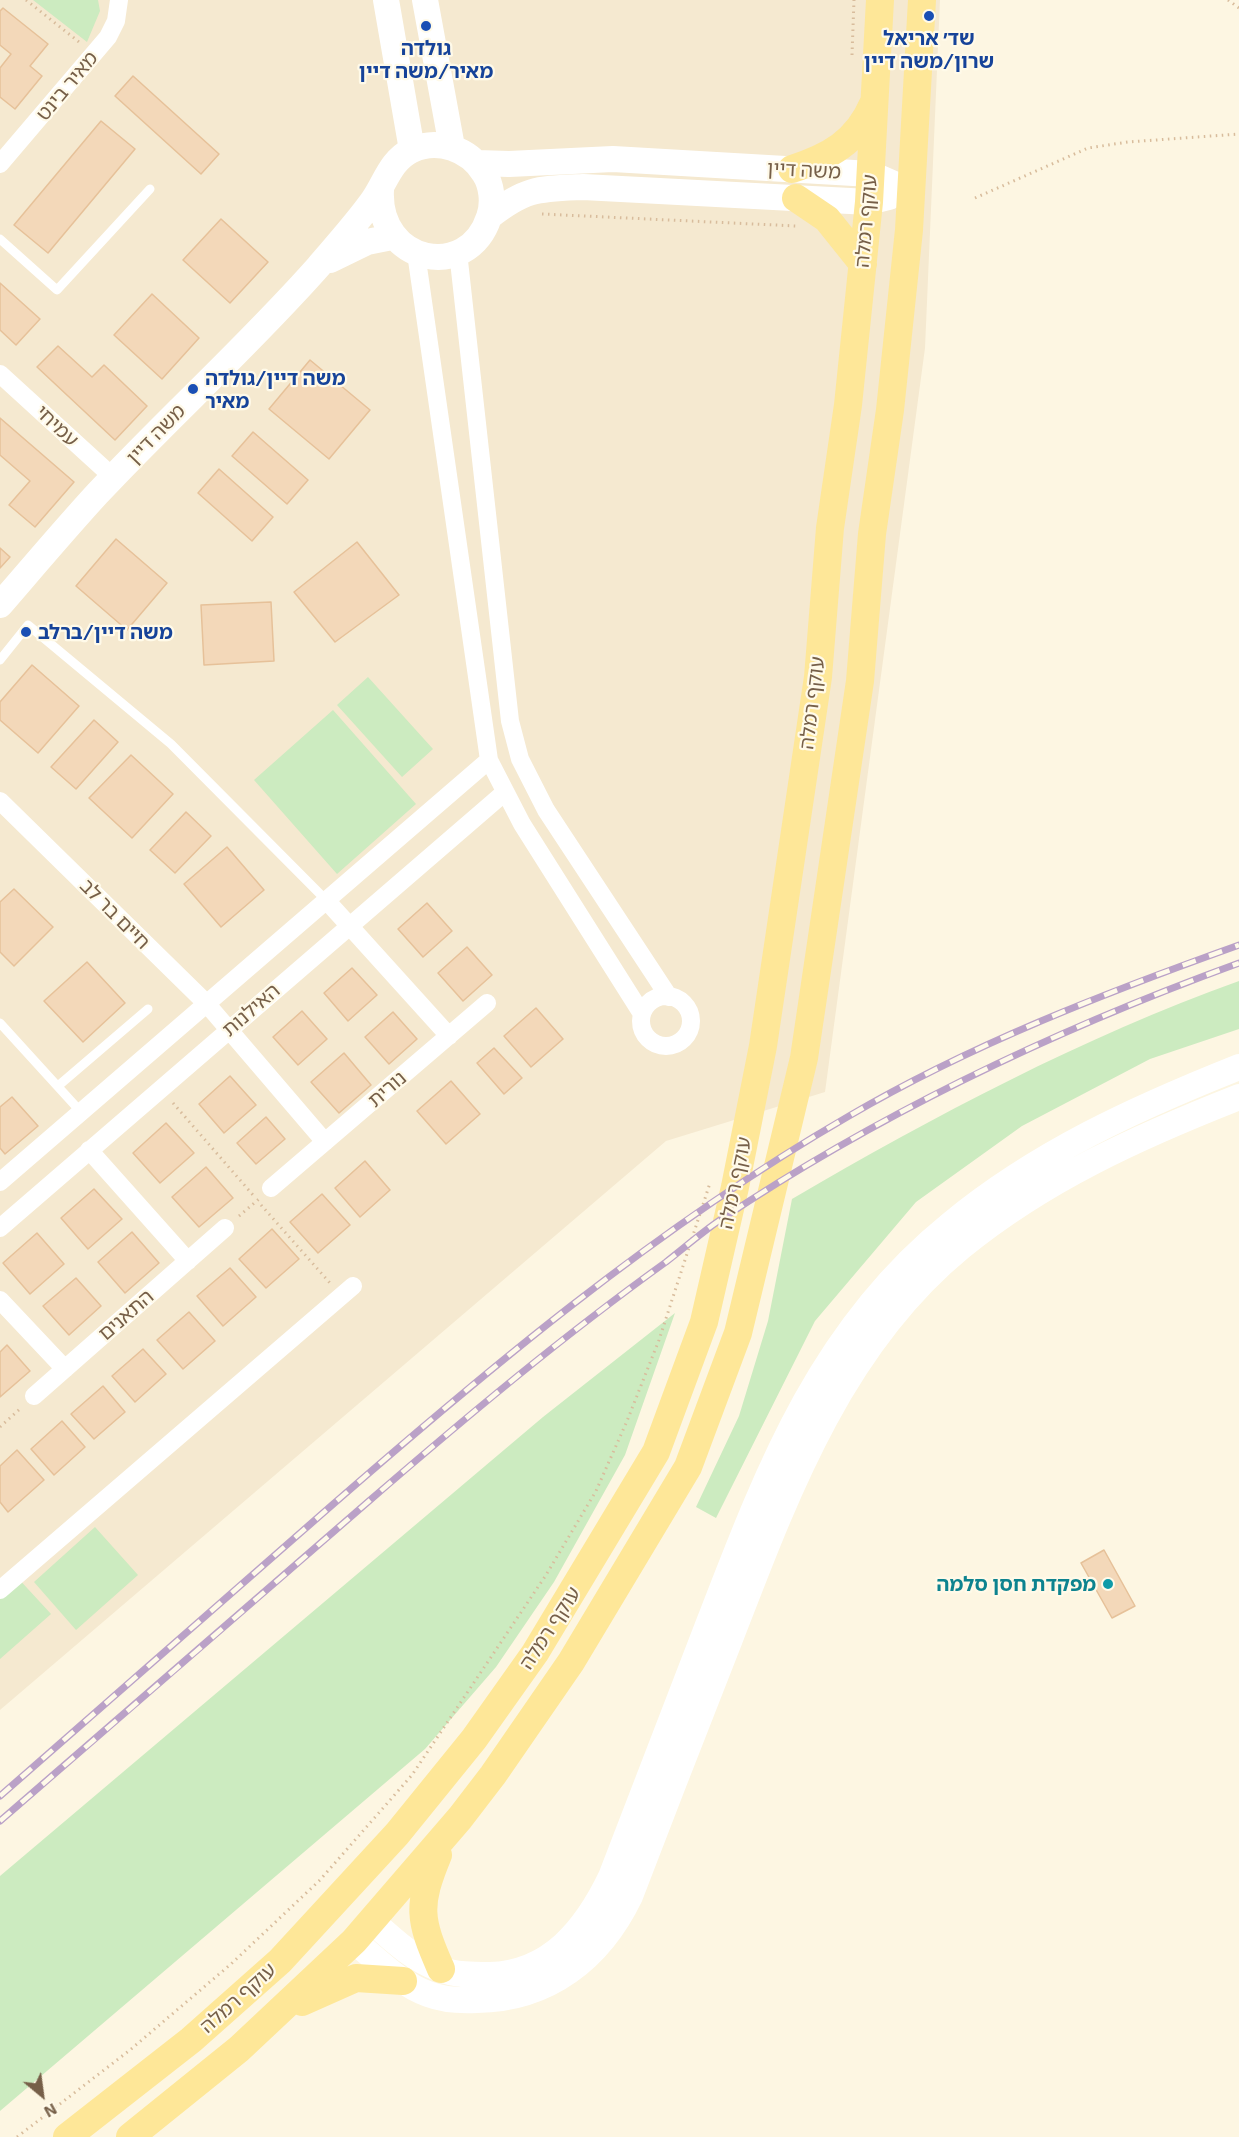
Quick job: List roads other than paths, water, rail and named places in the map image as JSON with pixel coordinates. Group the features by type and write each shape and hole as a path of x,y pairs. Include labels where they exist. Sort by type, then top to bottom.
{"main road":[{"path":"386,0 412,150"},
{"path":"425,0 452,147"},
{"name":"עוקף רמלה","path":"67,2137 191,2040 280,1961 368,1867 438,1786 535,1653 656,1452 702,1329 755,1088 818,677 830,528 848,405 869,202 880,0"},
{"name":"עוקף רמלה","path":"130,2137 205,2078 281,2012 363,1931 448,1832 493,1775 564,1672 688,1467 738,1333 804,1058 860,681 872,534 890,410 912,192 922,0"},
{"path":"792,169 819,159 844,145 861,126 875,96"},
{"path":"439,145 452,147 477,163 490,187 490,216 483,231 472,244 458,252 437,256 416,253 393,237 384,223 380,207 381,190 392,167 412,150 439,145"},
{"name":"משה דיין","path":"477,163 509,164 613,159 871,174 912,192"},
{"name":"משה דיין","path":"490,216 526,192 583,187 869,202 912,192"},
{"name":"משה דיין","path":"0,605 114,478 317,268 381,190"},
{"path":"796,198 827,219 863,264"},
{"name":"משה דיין","path":"317,268 367,242 393,237"},
{"path":"363,1931 441,1969 472,1975 524,1970 547,1959 567,1944 585,1924 610,1877 765,1479 799,1409 830,1359 893,1278 950,1224 1014,1177 1085,1134 1166,1096 1239,1067"},
{"path":"363,1931 403,1981 427,1994 455,2001 494,2000 526,1994 555,1982 580,1965 601,1944 618,1920 630,1896 781,1507 818,1428 860,1360 906,1300 960,1248 1020,1203 1089,1162 1167,1125 1239,1096"},
{"path":"441,1969 424,1931 422,1910 424,1888 448,1832"},
{"path":"281,2012 356,1978 403,1981"}],"street":[{"name":"מאיר בינט","path":"0,164 94,55 116,21 118,0"},
{"path":"416,253 489,760 504,793 642,1014 647,1037 661,1045 677,1044 688,1033 691,1017 683,1003 669,997 546,810 520,759 510,721 458,252"},
{"name":"עמיחי","path":"0,374 114,478"},
{"name":"האילנות","path":"0,1182 489,760"},
{"name":"האילנות","path":"0,1228 504,793"},
{"name":"חיים בר לב","path":"0,801 206,1003 229,1029"},
{"path":"326,900 449,1036"},
{"path":"642,1014 652,1001 669,997"},
{"name":"נורית","path":"271,1188 487,1003"},
{"path":"229,1029 325,1142"},
{"path":"89,1150 188,1260"},
{"name":"התאנים","path":"34,1396 225,1228"},
{"path":"0,1590 347,1291"},
{"path":"0,1300 65,1370"}],"lane":[{"path":"0,239 57,290 150,189"},
{"path":"0,660 28,625 171,744 326,900"},
{"path":"58,1086 148,1009"},
{"path":"0,1023 81,1112"}],"railway":[{"path":"0,1796 442,1411 572,1305 707,1206 777,1159 849,1116 943,1066 1089,1001 1239,945"},
{"path":"0,1821 478,1408 552,1348 720,1220 844,1144 972,1076 1104,1016 1239,963"}],"place":[{"name":"שד׳ אריאל שרון/משה דיין","path":"929,16"},
{"name":"גולדה מאיר/משה דיין","path":"426,26"},
{"name":"משה דיין/גולדה מאיר","path":"193,389"},
{"name":"משה דיין/ברלב","path":"26,632"},
{"name":"מפקדת חסן סלמה","path":"1108,1584"}]}
